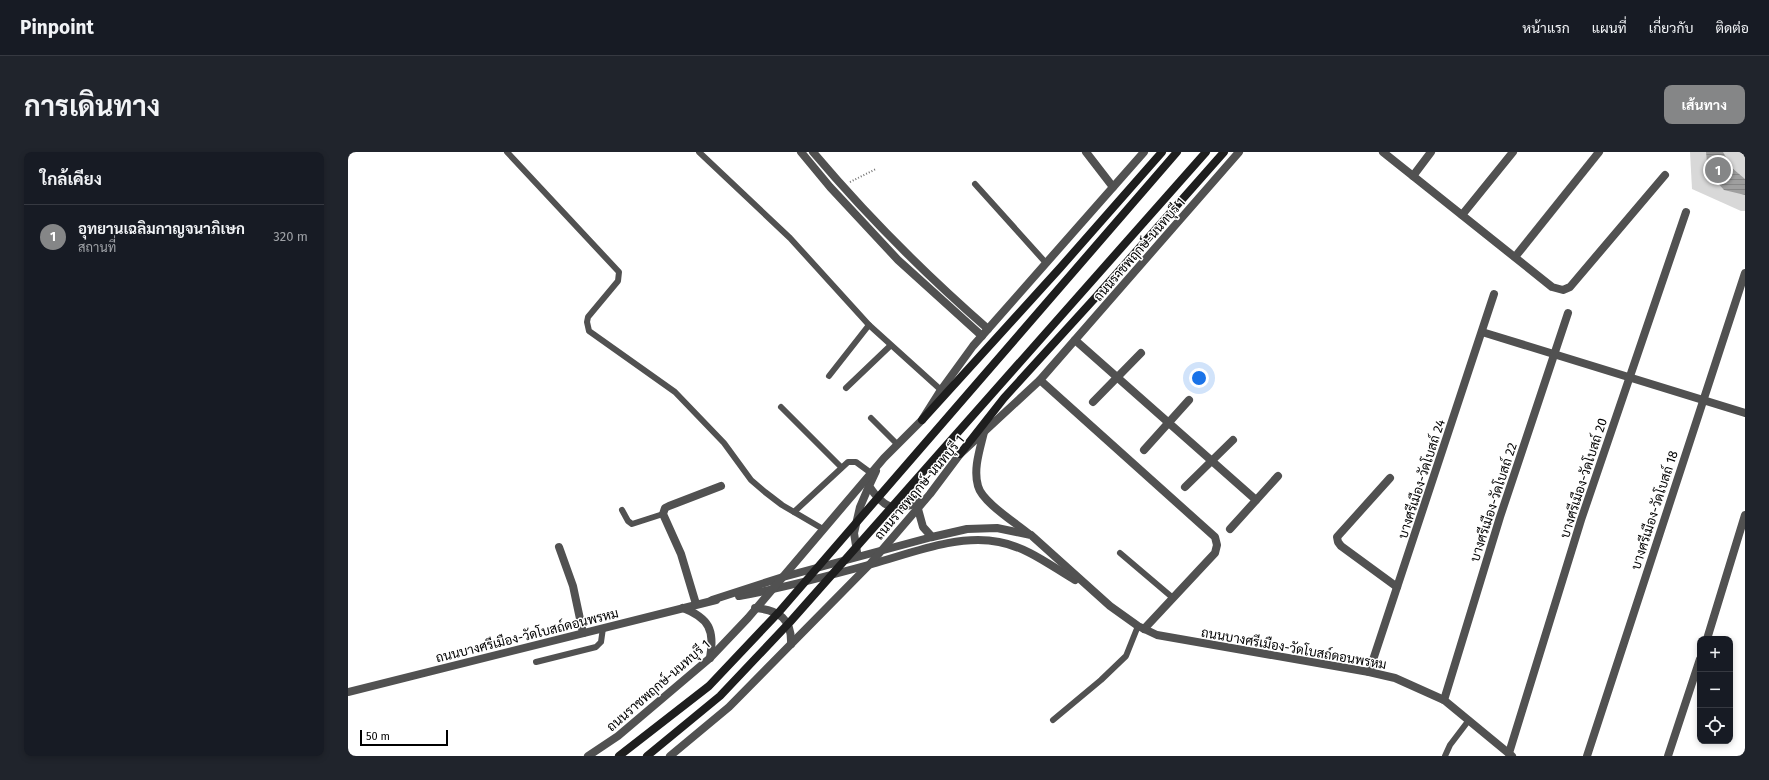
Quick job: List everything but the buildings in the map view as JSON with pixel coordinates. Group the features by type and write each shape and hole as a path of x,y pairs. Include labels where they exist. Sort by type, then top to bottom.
{"main road":[{"path":"922,420 1060,268 1162,152"},
{"name":"ถนนราชพฤกษ์-นนทบุรี 1","path":"619,756 709,686 779,612 1177,152"},
{"name":"ถนนราชพฤกษ์-นนทบุรี 1","path":"647,756 720,696 790,622 1206,152"},
{"path":"960,454 1004,398 1096,298 1224,152"}],"street":[{"path":"801,152 830,187 898,260 982,336"},
{"path":"813,152 932,280 988,329"},
{"path":"1086,152 1112,187"},
{"name":"ถนนราชพฤกษ์-นนทบุรี 1","path":"588,756 618,736 710,658 772,590 880,462 922,420 941,390 982,336 1144,152"},
{"name":"ถนนราชพฤกษ์-นนทบุรี 1","path":"670,756 729,707 870,564 918,509 960,454 1040,380 1239,152"},
{"path":"1383,152 1552,287 1563,290 1570,287 1665,175"},
{"path":"1413,176 1431,152"},
{"path":"1462,214 1513,152"},
{"path":"1515,257 1599,152"},
{"name":"บางศรีเมือง-วัดโบสถ์ 20","path":"1510,755 1581,520 1686,212"},
{"name":"บางศรีเมือง-วัดโบสถ์ 18","path":"1587,756 1745,273"},
{"name":"บางศรีเมือง-วัดโบสถ์ 24","path":"1369,672 1494,294"},
{"name":"บางศรีเมือง-วัดโบสถ์ 22","path":"1444,700 1500,517 1568,313"},
{"path":"1482,332 1745,413"},
{"path":"1075,340 1256,500"},
{"path":"1093,402 1140,353"},
{"path":"1040,380 1215,538 1217,545 1215,553 1173,598 1141,628"},
{"path":"1144,450 1189,400"},
{"path":"984,431 976,472 978,487 984,497 1031,535"},
{"path":"1185,487 1233,440"},
{"path":"870,564 858,558 854,533 860,507 880,462"},
{"path":"1230,529 1278,476"},
{"path":"1390,478 1337,537 1341,546 1397,587"},
{"path":"696,604 681,554 663,514 665,508 668,506 721,486"},
{"path":"869,486 878,500 890,507 906,508 925,500"},
{"path":"918,509 922,527 932,537"},
{"path":"1707,636 1745,515"},
{"name":"ถนนบางศรีเมือง-วัดโบสถ์ดอนพรหม","path":"348,692 683,608 783,577 881,552 932,537 967,529 997,528 1031,535 1088,587 1141,628 1157,635 1396,678 1444,700 1510,755"},
{"name":"ถนนบางศรีเมือง-วัดโบสถ์ดอนพรหม","path":"712,600 772,590 935,546 970,539 998,542 1019,547 1088,587"},
{"path":"559,547 574,586 584,633"},
{"path":"683,608 695,613 706,622 711,631 712,646 710,658"},
{"path":"756,608 771,610 784,618 790,628 791,644"},
{"path":"1668,756 1697,668"}],"lane":[{"path":"507,152 618,272 618,281 588,317 586,322 589,331 675,392 724,444 751,480 776,501 823,529"},
{"path":"699,152 790,238 890,346 941,390"},
{"path":"975,184 1046,263"},
{"path":"829,376 869,325"},
{"path":"846,388 890,346"},
{"path":"781,407 842,466"},
{"path":"871,418 897,444"},
{"path":"794,512 848,462 856,462 871,473"},
{"path":"622,510 628,521 632,524 663,514"},
{"path":"1120,553 1173,598"},
{"path":"536,662 596,647 601,642 603,628"},
{"path":"1053,720 1101,680 1126,656 1141,628"},
{"path":"1445,756 1450,745 1469,720"}],"path":[{"path":"843,186 876,169"}],"shaded area":[{"path":"1690,152 1745,152 1745,211 1741,211 1692,189"},
{"path":"1706,152 1723,152 1732,168 1745,179 1745,195 1724,190 1708,172"}],"place":[{"name":"อุทยานเฉลิมกาญจนาภิเษก","path":"1718,170"}]}
